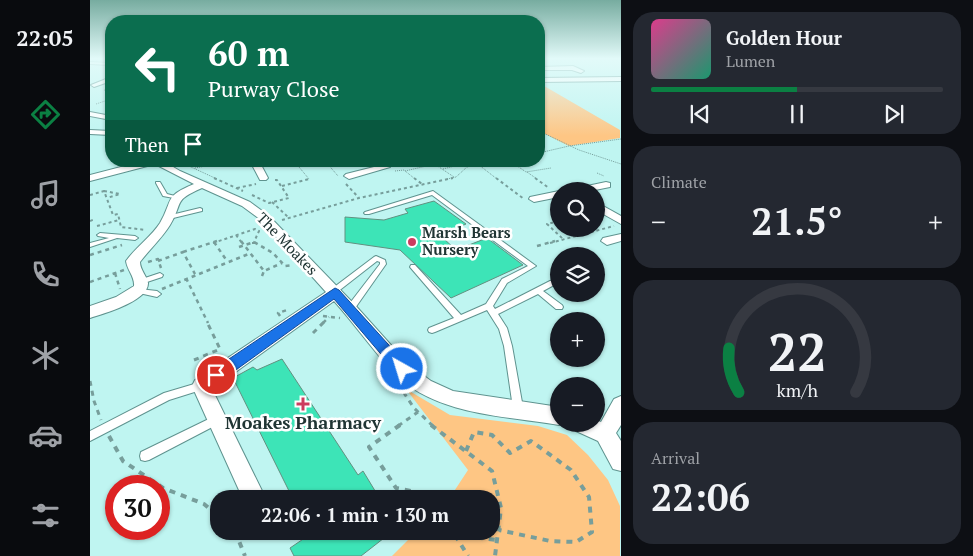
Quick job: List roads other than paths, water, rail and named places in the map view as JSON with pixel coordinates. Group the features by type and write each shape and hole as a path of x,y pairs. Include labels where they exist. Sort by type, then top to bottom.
{"street":[{"path":"90,114 105,117"},
{"path":"90,132 105,133"},
{"path":"110,173 112,167"},
{"path":"90,178 133,167"},
{"name":"The Moakes","path":"168,167 246,204 265,218 279,225 307,263 334,292 347,314 402,369 425,386 452,399 550,414"},
{"path":"258,167 264,178"},
{"path":"349,176 373,167"},
{"path":"90,312 131,297 140,286 133,261 143,237 169,217 176,198 202,184"},
{"path":"531,201 550,193"},
{"path":"605,211 620,221"},
{"path":"607,241 620,237"},
{"path":"250,490 201,386 334,292"},
{"path":"605,434 620,405"},
{"path":"601,432 605,434 620,461"}],"lane":[{"path":"158,183 165,196 176,198"},
{"path":"367,213 433,193 533,266 504,281 491,310"},
{"path":"169,217 200,210"},
{"path":"100,235 143,237"},
{"path":"90,245 117,237"},
{"path":"334,292 376,258 383,260 383,264 347,314"},
{"path":"413,267 460,318"},
{"path":"140,286 161,275"},
{"path":"432,330 460,318 491,310 550,284"},
{"path":"140,286 157,294"},
{"path":"538,290 559,307"},
{"path":"491,310 503,328 508,346 518,408"},
{"path":"90,436 167,396 201,386"},
{"path":"145,456 217,420"}],"place":[{"name":"Marsh Bears Nursery","path":"412,242"},
{"name":"Moakes Pharmacy","path":"303,404"}]}
